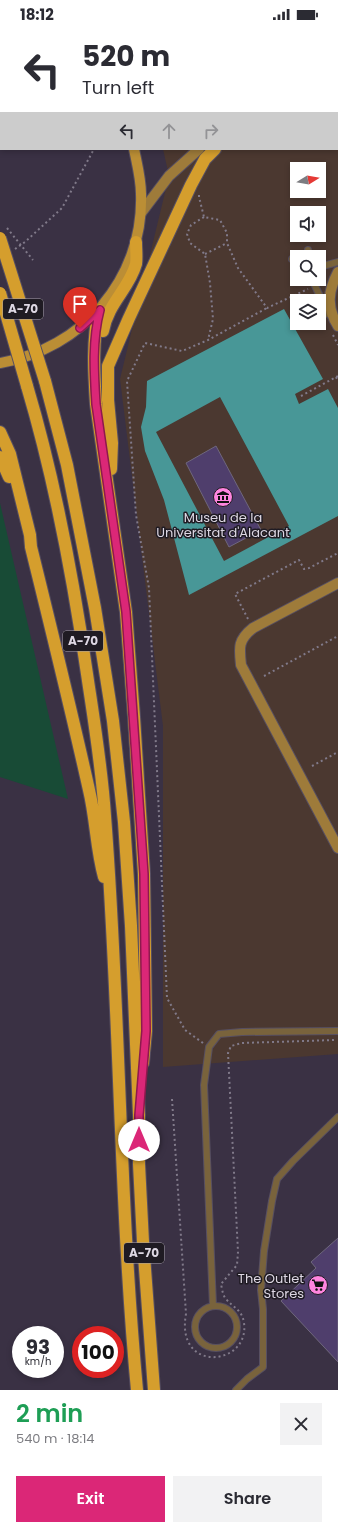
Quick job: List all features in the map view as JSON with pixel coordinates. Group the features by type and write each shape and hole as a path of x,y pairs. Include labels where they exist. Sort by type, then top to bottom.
{"highway":[{"path":"110,496 112,444 108,400 108,366 191,185 205,159 215,150"},
{"name":"A-70","path":"0,238 45,380 67,465 95,608 113,722 124,822 131,926 139,1115 139,1164 154,1390"},
{"path":"110,496 101,402 101,340 105,320 111,307 126,286 136,263 136,242"},
{"name":"A-70","path":"0,294 37,420 57,505 80,624 99,754 111,901 125,1231 137,1390"},
{"path":"100,310 96,325 94,373 96,404 126,612 144,874 146,1031 139,1115"},
{"path":"0,432 10,454 30,535 31,547 67,689 91,796 100,860 111,901"},
{"path":"0,456 10,480 25,536 31,547"}],"main road":[{"path":"0,363 22,358 48,349 63,340 80,328 100,310 117,286 127,267 136,242 141,213 139,171 134,150"}],"street":[{"path":"141,213 169,176 198,150"},
{"path":"336,324 329,303 330,290 338,272"},
{"path":"338,583 253,628 245,634 239,649 241,665 338,848"}],"lane":[{"path":"326,265 338,262"},
{"path":"315,286 328,314 336,324"},
{"path":"213,1306 204,1085 209,1047 219,1034 242,1032 338,1031"},
{"path":"236,1390 247,1379 263,1367 264,1309 261,1290 264,1251 277,1179 293,1161 338,1117"},
{"path":"213,1306 221,1306 228,1310 235,1318 237,1325 236,1335 225,1346 219,1348 203,1343 198,1338 196,1331 196,1323 199,1315 205,1309 213,1306"}],"path":[{"path":"25,242 62,208 93,150"},
{"path":"198,197 204,217"},
{"path":"208,340 214,319 205,254 190,244 187,234 191,225 204,217 220,220 227,233 227,243 238,268 267,308"},
{"path":"7,228 33,260"},
{"path":"205,254 227,243"},
{"path":"209,1047 185,1030 167,998 149,588 136,515 127,381 145,343 182,351 208,340 267,308 308,289"},
{"path":"301,396 337,377 338,381"},
{"path":"249,622 235,594 299,560 304,568 309,568 338,553"},
{"path":"264,676 338,636"},
{"path":"312,766 338,752"},
{"path":"172,1099 186,1314 184,1326 188,1342 194,1350 212,1357 221,1357 229,1354 235,1348 241,1340 244,1332 244,1322 238,1309 225,1298 221,1284 237,1265 238,1252 228,1053 231,1046 242,1043 338,1040"}],"shaded area":[{"path":"163,150 338,150 338,1054 163,1067 163,726 120,379 169,176"},
{"path":"284,309 290,320 290,330 296,330 323,379 295,394 299,404 328,389 338,408 338,516 189,595 164,500 145,451 141,427 146,407 147,381","holes":["220,397 289,526 224,561 156,432"]},
{"path":"0,503 68,799 0,777"}],"building":[{"name":"Museu de la Universitat d'Alacant","path":"216,446 261,530 229,547 186,463"},
{"name":"The Outlet Stores","path":"338,1238 338,1362 281,1301 316,1268 311,1262"}],"place":[{"name":"Museu de la Universitat d'Alacant","path":"223,497"},
{"name":"The Outlet Stores","path":"318,1285"}],"route":[{"path":"80,328 100,310 96,325 94,373 96,404 126,612 144,874 146,1031 139,1115 139,1140"}]}
